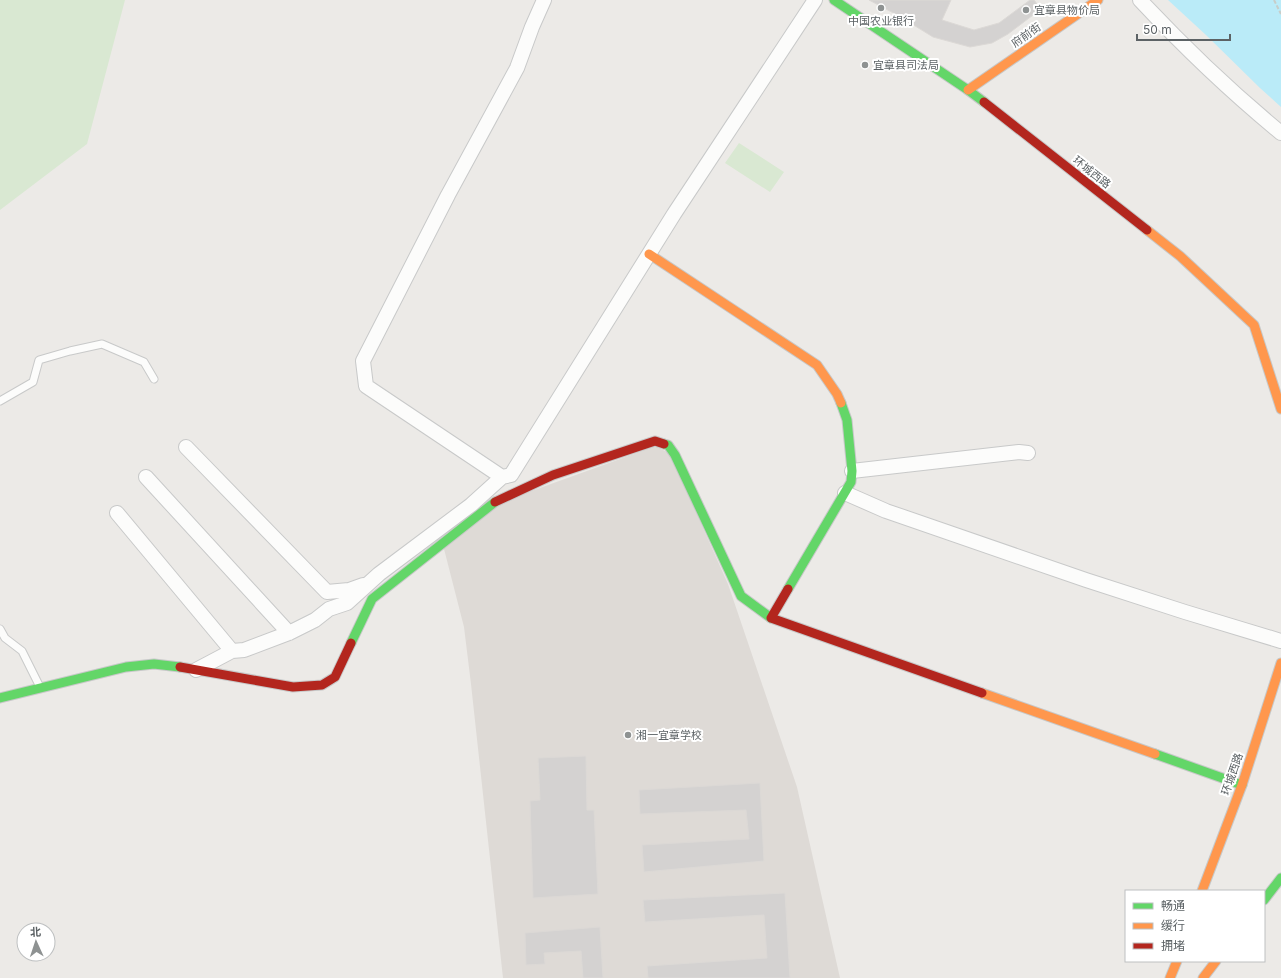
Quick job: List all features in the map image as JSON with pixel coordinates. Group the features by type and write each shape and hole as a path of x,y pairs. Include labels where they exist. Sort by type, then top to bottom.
{"street":[{"path":"502,477 366,386 363,361 448,195 517,68 544,0"},
{"path":"196,670 232,651 244,650 289,633 314,620 329,609 347,603 379,574 471,505 502,477 511,476 674,214 815,0"},
{"name":"环城西路","path":"834,0 968,90 1180,256 1254,325 1281,409"},
{"name":"府前街","path":"968,90 1098,0"},
{"path":"1140,0 1175,38 1253,110 1281,133"},
{"path":"649,254 817,365 837,394 847,420 852,471 851,482 771,618"},
{"path":"0,698 126,667 154,664 293,687 322,685 335,677 372,599 496,501 553,474 655,441 668,445 675,455 740,596 771,618 1242,785"},
{"path":"186,447 327,592 349,590 370,582"},
{"path":"852,471 1019,452 1028,453"},
{"path":"146,477 289,633"},
{"path":"845,493 886,511 1093,583 1281,641"},
{"path":"117,513 232,651"},
{"name":"环城西路","path":"1202,890 1242,785 1281,663"},
{"path":"1265,899 1281,878"},
{"path":"1170,978 1177,962"},
{"path":"1203,978 1215,962"}],"lane":[{"path":"0,401 33,382 39,360 102,344 144,362 154,379"},
{"path":"0,629 2,638 22,652 41,689"}],"path":[{"path":"1274,0 1281,14"}],"shaded area":[{"name":"湘一宜章学校","path":"656,446 670,454 728,584 797,787 840,978 503,978 464,627 443,545 493,505"}],"green space":[{"path":"0,0 125,0 87,144 0,210"},
{"path":"739,143 784,172 770,192 725,163"}],"water":[{"path":"1168,0 1281,0 1281,107 1206,35"}],"building":[{"path":"869,0 951,0 942,20 974,30 999,23 1030,0 1034,0 1041,9 1008,34 992,43 970,47 933,37"},
{"path":"586,756 587,810 594,810 598,894 533,898 530,801 540,800 538,758"},
{"path":"760,783 764,861 644,872 642,845 749,839 746,810 640,814 639,790"},
{"path":"785,893 790,978 648,978 647,966 767,958 764,915 645,922 643,900"},
{"path":"600,927 603,978 583,978 581,951 544,953 545,964 526,965 525,933"}],"traffic: fast":[{"path":"834,0 984,102"},
{"path":"788,589 851,482 852,471 847,420 841,403"},
{"path":"664,444 668,445 675,455 741,596 771,618"},
{"path":"351,643 372,599 495,502"},
{"path":"0,698 126,667 154,664 180,667"},
{"path":"1155,754 1242,785"},
{"path":"1265,899 1281,878"}],"traffic: slow":[{"path":"968,90 1098,0"},
{"path":"1147,230 1180,256 1254,325 1281,409"},
{"path":"649,254 817,365 837,394 841,403"},
{"path":"1202,890 1242,785 1281,663"},
{"path":"982,693 1155,754"},
{"path":"1170,978 1177,962"},
{"path":"1203,978 1215,962"}],"traffic: jam":[{"path":"984,102 1147,230"},
{"path":"495,502 553,475 655,441 664,444"},
{"path":"788,589 771,618 982,693"},
{"path":"180,667 293,687 322,685 335,677 351,643"}],"place":[{"name":"中国农业银行","path":"881,8"},
{"name":"宜章县物价局","path":"1026,10"},
{"name":"宜章县司法局","path":"865,65"},
{"name":"湘一宜章学校","path":"628,735"}]}
